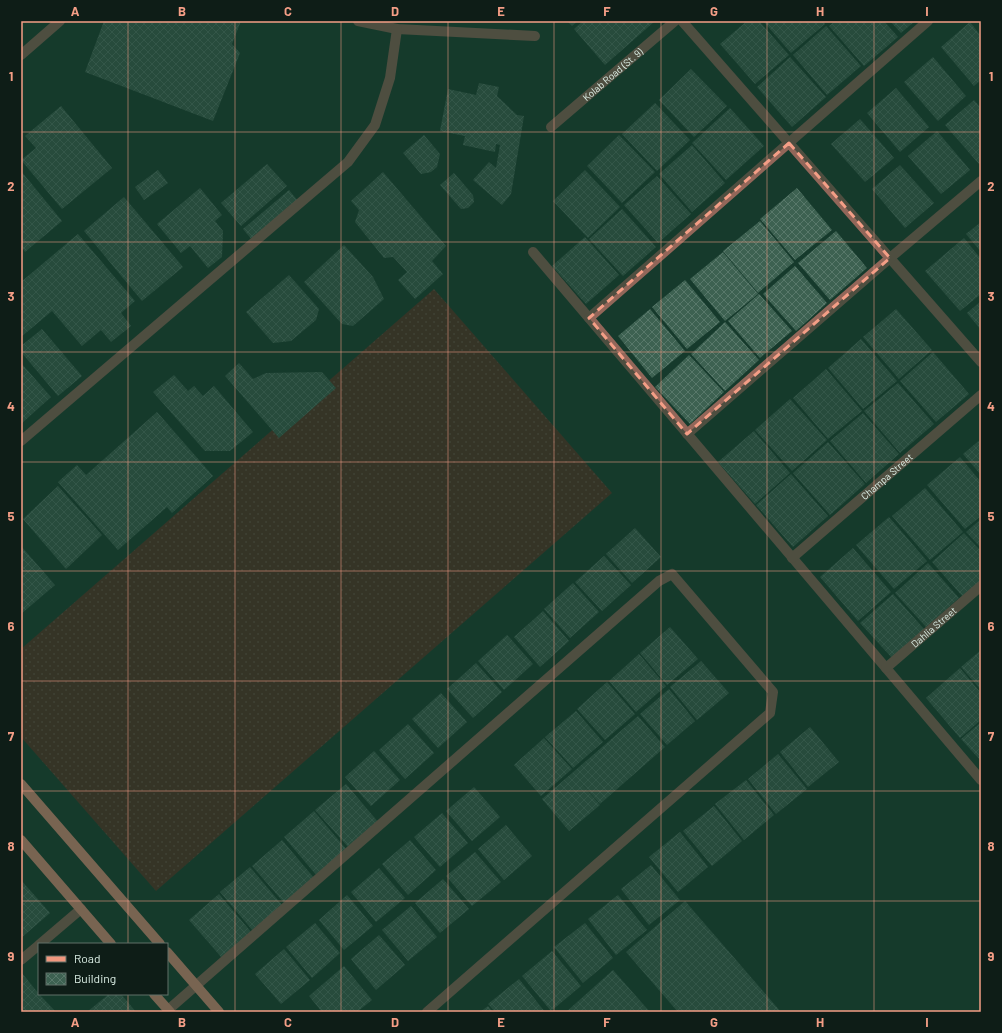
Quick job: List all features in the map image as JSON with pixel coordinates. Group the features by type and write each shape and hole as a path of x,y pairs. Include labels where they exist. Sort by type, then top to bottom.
{"main road":[{"path":"21,784 159,943"},
{"path":"21,840 110,943"},
{"path":"168,953 215,1011"},
{"path":"155,995 169,1011"}],"street":[{"path":"21,55 60,21"},
{"path":"358,21 398,29 535,36"},
{"name":"Kolab Road (St. 9)","path":"551,127 675,21"},
{"path":"682,21 981,362"},
{"path":"589,318 928,21"},
{"path":"21,441 348,162 375,125 390,78 398,29"},
{"path":"687,434 981,181"},
{"path":"533,252 981,780"},
{"name":"Champa Street","path":"792,558 981,395"},
{"path":"169,1011 659,581 672,574 774,692 770,713 427,1012"},
{"name":"Dahlia Street","path":"886,668 981,586"},
{"path":"41,943 81,909"},
{"path":"21,960 38,946"}],"highlighted area":[{"path":"789,143 890,258 687,434 589,318"}],"shaded area":[{"path":"434,289 612,493 156,891 21,737 21,649"}],"building":[{"path":"104,21 241,21 232,44 240,53 213,121 85,72"},
{"path":"567,21 578,21 572,26"},
{"path":"583,21 655,21 605,65 574,29"},
{"path":"747,21 759,21 789,55 755,84 720,44"},
{"path":"763,21 823,21 825,24 791,53"},
{"path":"835,21 884,21 898,37 864,66 829,26"},
{"path":"890,21 915,21 901,33"},
{"path":"970,22 981,36 981,80 974,86 941,47"},
{"path":"826,26 861,66 827,95 793,55"},
{"path":"790,57 826,97 792,127 757,87"},
{"path":"933,57 966,96 938,121 904,82"},
{"path":"691,69 727,106 694,137 659,100"},
{"path":"479,83 499,87 497,96 517,115 524,116 511,194 502,205 473,180 489,162 496,168 500,145 496,144 495,152 463,145 465,136 440,131 448,89 476,95"},
{"path":"896,88 929,127 900,152 867,113"},
{"path":"974,100 981,108 981,162 979,164 945,125"},
{"path":"655,103 690,140 657,171 622,134"},
{"path":"61,106 112,168 62,209 21,160 36,148 25,136"},
{"path":"730,108 764,146 726,180 692,143"},
{"path":"860,119 894,158 865,182 831,144"},
{"path":"937,131 970,170 941,194 908,156"},
{"path":"424,135 440,154 437,167 431,172 421,174 403,153"},
{"path":"619,135 655,172 622,203 587,166"},
{"path":"692,145 725,183 692,212 659,174"},
{"path":"267,164 287,186 241,226 221,203"},
{"path":"900,165 934,203 905,228 872,189"},
{"path":"158,170 168,183 144,200 135,187"},
{"path":"585,170 620,207 588,238 553,201"},
{"path":"21,171 62,221 25,252 21,246"},
{"path":"383,172 446,246 432,261 443,274 415,299 398,280 407,272 393,257 384,258 355,222 359,210 351,201"},
{"path":"454,173 473,195 474,202 468,208 461,209 440,185"},
{"path":"657,176 691,214 658,243 624,205"},
{"path":"200,188 222,215 215,221 223,231 222,257 208,268 190,246 181,253 157,224"},
{"path":"797,188 832,230 795,260 760,219"},
{"path":"289,190 298,201 252,240 243,229"},
{"path":"124,197 183,267 142,301 84,231"},
{"path":"622,209 656,247 623,276 589,239"},
{"path":"760,221 794,262 758,293 723,251"},
{"path":"981,222 981,252 966,234"},
{"path":"836,231 867,268 830,300 798,263"},
{"path":"78,234 135,301 121,313 131,326 111,342 101,330 82,346 52,311 21,337 21,282"},
{"path":"585,237 619,275 586,304 552,266"},
{"path":"964,238 981,259 981,294 960,311 925,271"},
{"path":"344,245 373,277 384,299 353,326 342,324 304,282"},
{"path":"723,252 758,294 725,321 690,279"},
{"path":"795,266 827,303 796,331 763,294"},
{"path":"289,275 319,309 316,320 291,341 273,343 246,312"},
{"path":"685,280 720,322 687,349 652,307"},
{"path":"759,294 792,331 760,358 728,321"},
{"path":"981,301 981,330 967,313"},
{"path":"650,309 685,351 652,378 618,336"},
{"path":"896,309 932,350 899,379 863,337"},
{"path":"725,322 759,360 725,391 691,354"},
{"path":"42,329 82,376 58,396 21,352 21,346"},
{"path":"861,339 897,381 863,409 828,368"},
{"path":"933,352 969,394 936,422 900,381"},
{"path":"689,355 724,392 690,424 655,387"},
{"path":"21,363 51,397 21,424"},
{"path":"239,363 253,379 266,373 322,372 336,388 279,438 225,376"},
{"path":"826,369 862,411 828,439 793,398"},
{"path":"174,375 188,391 194,386 203,396 214,386 253,432 230,451 205,451 153,392"},
{"path":"898,383 934,424 900,453 864,411"},
{"path":"790,399 827,440 792,471 755,430"},
{"path":"157,412 213,476 172,513 167,507 118,550 58,482 77,465 86,475"},
{"path":"863,413 899,454 866,483 830,441"},
{"path":"754,431 790,473 755,504 718,462"},
{"path":"981,439 981,475 963,454"},
{"path":"828,442 865,484 830,515 793,473"},
{"path":"960,457 981,482 981,516 965,529 927,485"},
{"path":"791,474 828,516 793,547 756,505"},
{"path":"58,486 102,535 66,569 23,519"},
{"path":"925,488 963,532 930,560 892,516"},
{"path":"889,517 927,561 894,589 856,545"},
{"path":"981,519 981,548 966,532"},
{"path":"635,528 661,557 632,583 606,554"},
{"path":"964,533 981,551 981,581 963,597 932,562"},
{"path":"21,546 55,585 21,614"},
{"path":"853,548 891,592 858,621 820,577"},
{"path":"604,556 631,585 602,611 575,582"},
{"path":"928,563 959,598 926,627 895,593"},
{"path":"573,583 599,612 570,638 544,609"},
{"path":"893,594 924,629 892,658 860,623"},
{"path":"543,611 569,641 540,667 514,637"},
{"path":"670,627 698,659 667,685 640,653"},
{"path":"507,635 533,664 504,690 478,661"},
{"path":"981,650 981,690 961,667"},
{"path":"639,654 666,686 636,712 609,681"},
{"path":"701,661 729,693 697,720 670,687"},
{"path":"476,663 502,692 473,718 447,689"},
{"path":"960,668 981,693 981,720 960,738 926,698"},
{"path":"607,682 635,714 605,740 577,709"},
{"path":"669,689 695,721 667,745 640,714"},
{"path":"441,693 467,722 438,748 412,719"},
{"path":"576,711 603,742 573,768 545,737"},
{"path":"638,716 665,747 600,804 577,778 600,805 569,831 542,799"},
{"path":"981,722 981,761 961,739"},
{"path":"408,724 434,753 405,779 379,750"},
{"path":"810,727 839,762 808,787 780,752"},
{"path":"544,738 572,769 541,796 514,765"},
{"path":"374,751 400,780 371,806 345,777"},
{"path":"778,754 807,789 776,814 748,779"},
{"path":"746,780 774,815 744,840 715,804"},
{"path":"346,784 379,823 349,848 315,810"},
{"path":"474,787 500,817 472,841 446,811"},
{"path":"714,806 742,841 712,866 683,831"},
{"path":"314,811 347,850 317,876 284,837"},
{"path":"442,813 468,843 440,867 414,837"},
{"path":"506,825 532,856 504,880 478,849"},
{"path":"680,832 708,867 678,892 649,857"},
{"path":"282,840 315,879 285,904 252,866"},
{"path":"410,840 436,870 408,895 382,864"},
{"path":"475,852 501,882 472,906 446,876"},
{"path":"651,865 680,900 649,925 621,889"},
{"path":"250,867 283,906 253,931 220,892"},
{"path":"379,868 405,898 376,922 351,892"},
{"path":"443,879 469,909 440,933 415,903"},
{"path":"21,880 50,913 21,938"},
{"path":"219,894 252,933 222,958 189,920"},
{"path":"347,895 373,926 344,950 319,920"},
{"path":"618,895 647,930 616,955 588,919"},
{"path":"685,901 781,1012 678,1012 626,952"},
{"path":"411,906 437,937 408,961 382,930"},
{"path":"315,923 340,953 312,978 286,947"},
{"path":"585,923 613,958 583,983 554,947"},
{"path":"379,935 405,965 376,990 351,959"},
{"path":"284,949 310,980 281,1004 255,974"},
{"path":"552,951 581,986 551,1011 522,976"},
{"path":"344,966 372,1000 357,1012 322,1012 309,996"},
{"path":"613,970 650,1012 566,1012"},
{"path":"21,972 38,993 38,995 40,995 56,1012 21,1012"},
{"path":"519,979 545,1012 495,1012 488,1004"},
{"path":"108,995 122,995 136,1012 87,1012"},
{"path":"488,1006 493,1012 480,1012"}]}
